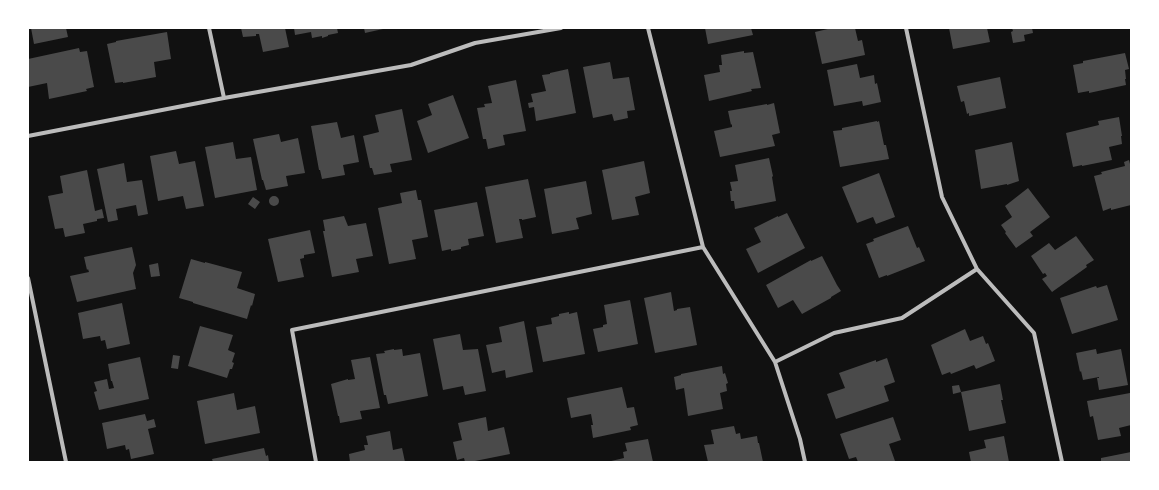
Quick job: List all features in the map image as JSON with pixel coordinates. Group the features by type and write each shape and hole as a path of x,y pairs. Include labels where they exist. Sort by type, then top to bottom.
{"street":[{"path":"209,28 224,98"},
{"path":"28,136 224,98 412,65 475,43 561,28"},
{"path":"648,28 703,247 775,362 800,439 805,462"},
{"path":"906,28 942,197 977,269 1034,333 1062,462"},
{"path":"316,462 292,330 703,247"},
{"path":"775,362 834,333 902,318 977,269"},
{"path":"28,278 66,462"}],"building":[{"path":"31,28 66,28 68,37 34,44"},
{"path":"241,28 285,28 289,47 263,52 259,34 256,34 256,36 243,37"},
{"path":"294,28 337,28 338,33 322,38 322,36 312,38 311,32 295,35"},
{"path":"364,28 383,28 383,29 365,33"},
{"path":"705,28 751,28 753,35 708,44"},
{"path":"832,28 855,28 858,41 862,40 865,55 822,64 815,32"},
{"path":"949,28 987,28 990,42 953,49"},
{"path":"1012,28 1032,28 1033,33 1024,35 1025,41 1013,43 1011,32 1013,31"},
{"path":"167,32 171,59 154,62 156,77 115,83 107,44"},
{"path":"79,48 80,52 87,51 94,87 86,89 87,91 49,99 47,83 28,87 28,59"},
{"path":"744,51 744,53 753,52 761,88 751,89 752,91 709,101 704,75 720,72 719,65 722,65 721,55"},
{"path":"1125,53 1129,69 1125,70 1126,85 1089,93 1089,91 1078,93 1073,65 1083,63 1083,61"},
{"path":"610,62 613,79 629,77 635,110 627,111 628,118 614,121 612,114 593,118 583,67"},
{"path":"857,64 860,78 874,75 875,84 877,83 881,102 863,106 862,101 834,106 827,70"},
{"path":"568,69 576,113 536,121 534,107 529,108 528,103 533,102 531,94 546,91 542,75"},
{"path":"1000,77 1006,108 969,116 969,113 967,114 964,101 961,102 957,86"},
{"path":"516,80 526,131 503,135 505,145 488,149 486,139 483,139 477,108 485,107 484,104 492,103 488,86"},
{"path":"453,95 469,138 428,153 417,121 432,115 428,104"},
{"path":"774,103 780,133 772,135 775,146 720,157 714,131 732,127 728,111"},
{"path":"402,109 412,160 390,164 392,172 374,175 372,168 370,168 363,136 379,132 375,115"},
{"path":"1119,117 1122,144 1109,147 1112,160 1073,167 1066,133 1099,125 1098,121"},
{"path":"879,121 884,145 886,145 889,159 840,167 833,131"},
{"path":"337,122 341,138 354,135 359,162 343,165 345,175 322,179 311,126"},
{"path":"279,134 281,142 298,138 305,173 286,176 288,186 266,190 262,180 253,139"},
{"path":"233,142 236,159 251,157 257,190 215,198 205,147"},
{"path":"1012,142 1019,181 1007,185 981,189 975,150"},
{"path":"176,151 179,164 195,161 204,206 186,209 183,196 158,201 150,156"},
{"path":"769,158 776,201 735,209 734,201 731,201 730,191 732,191 730,182 738,181 735,165"},
{"path":"1129,160 1131,164 1131,205 1111,210 1111,208 1103,211 1094,176 1102,174 1101,172 1125,166 1124,162"},
{"path":"644,161 650,193 635,197 639,215 612,220 602,170"},
{"path":"124,163 127,182 142,180 148,214 138,216 136,205 116,209 118,220 108,222 97,169"},
{"path":"87,170 95,211 102,209 104,218 83,224 85,233 65,237 63,228 55,229 48,196 63,193 60,176"},
{"path":"879,173 895,217 876,224 873,217 857,223 842,187"},
{"path":"528,179 536,217 522,220 519,219 523,238 496,243 485,187"},
{"path":"586,181 592,214 576,218 579,229 552,234 544,189"},
{"path":"1028,188 1050,217 1030,232 1033,236 1016,248 1001,225 1012,217 1005,206"},
{"path":"416,190 418,200 421,200 428,237 412,240 416,259 389,264 378,208 402,203 400,193"},
{"path":"272,196 276,196 279,201 276,206 272,206 269,203 269,199"},
{"path":"253,197 260,202 255,209 248,204"},
{"path":"477,202 484,236 468,239 469,245 461,247 461,249 442,251 434,210"},
{"path":"787,213 805,248 758,273 746,249 761,242 754,228"},
{"path":"344,216 348,226 366,223 373,256 356,259 359,272 332,277 323,231 325,231 323,220"},
{"path":"908,226 917,248 919,247 925,261 879,278 866,244 874,241 873,239"},
{"path":"310,230 315,253 304,255 304,258 300,259 304,277 278,282 268,239"},
{"path":"1076,236 1094,260 1086,265 1087,267 1052,292 1042,279 1047,276 1045,273 1043,274 1031,256 1049,243 1055,250"},
{"path":"132,247 136,265 133,273 136,289 77,302 70,276 89,272 88,269 87,270 84,257"},
{"path":"822,256 841,291 802,314 793,300 778,308 766,285 811,260"},
{"path":"191,259 242,272 237,288 255,294 247,319 179,298"},
{"path":"158,263 160,276 151,277 149,265"},
{"path":"1107,285 1118,320 1072,334 1060,298 1096,286 1097,288"},
{"path":"671,292 674,311 677,309 690,307 697,345 655,353 644,298"},
{"path":"630,300 638,344 598,352 593,329 603,327 603,325 607,324 604,305"},
{"path":"122,303 130,344 107,349 105,340 101,341 100,336 83,339 78,313"},
{"path":"569,312 569,314 577,312 585,354 543,362 536,327 552,324 551,318 559,316 559,314"},
{"path":"524,321 533,372 506,378 505,370 492,373 486,345 502,342 499,327"},
{"path":"200,326 233,335 228,350 235,353 232,362 234,363 227,378 188,366"},
{"path":"965,329 970,341 983,336 986,344 988,343 995,361 976,369 974,365 951,374 950,372 942,375 931,345"},
{"path":"460,334 463,350 478,349 486,391 465,395 463,386 443,390 433,339"},
{"path":"402,349 403,356 420,353 428,396 388,404 386,395 384,395 376,354 385,353 384,351"},
{"path":"1096,349 1097,354 1121,349 1128,385 1099,390 1097,378 1099,377 1083,380 1076,353"},
{"path":"173,355 180,356 178,369 171,368"},
{"path":"140,357 149,399 99,410 94,392 97,391 94,382 107,379 109,389 114,388 111,381 108,364"},
{"path":"370,357 380,408 360,411 362,419 340,423 331,384 348,379 355,379 351,360"},
{"path":"887,358 895,382 884,386 889,401 836,419 827,394 845,388 839,373 876,360 876,362"},
{"path":"722,366 723,374 725,373 728,383 726,384 727,391 720,393 723,409 688,416 684,388 676,390 674,377 681,374"},
{"path":"1000,384 1003,400 1001,400 1006,423 969,431 961,392"},
{"path":"959,385 961,392 953,394 952,386"},
{"path":"622,387 627,408 634,407 638,425 630,427 631,430 593,438 591,414 571,418 567,398"},
{"path":"234,393 237,410 255,406 260,433 205,444 197,401"},
{"path":"1130,393 1131,425 1119,428 1121,436 1098,440 1093,416 1090,417 1087,401"},
{"path":"145,414 147,421 154,419 156,427 148,429 154,454 131,459 129,449 126,450 125,445 107,449 102,423"},
{"path":"486,417 488,431 504,427 510,454 470,462 465,462 464,458 457,460 453,442 462,440 458,423"},
{"path":"893,417 901,440 889,444 895,461 858,462 856,457 849,459 840,434"},
{"path":"734,426 736,434 740,433 741,439 757,436 763,462 708,462 704,445 714,444 711,430"},
{"path":"390,431 393,450 402,448 405,462 350,462 349,454 365,450 364,445 368,445 366,436"},
{"path":"1004,436 1009,462 971,462 969,452 986,448 984,440"},
{"path":"648,439 653,462 607,462 624,458 623,452 627,451 625,443"},
{"path":"264,448 266,456 268,455 269,462 213,462 212,459"},
{"path":"1131,452 1131,462 1101,462 1101,458"}]}
